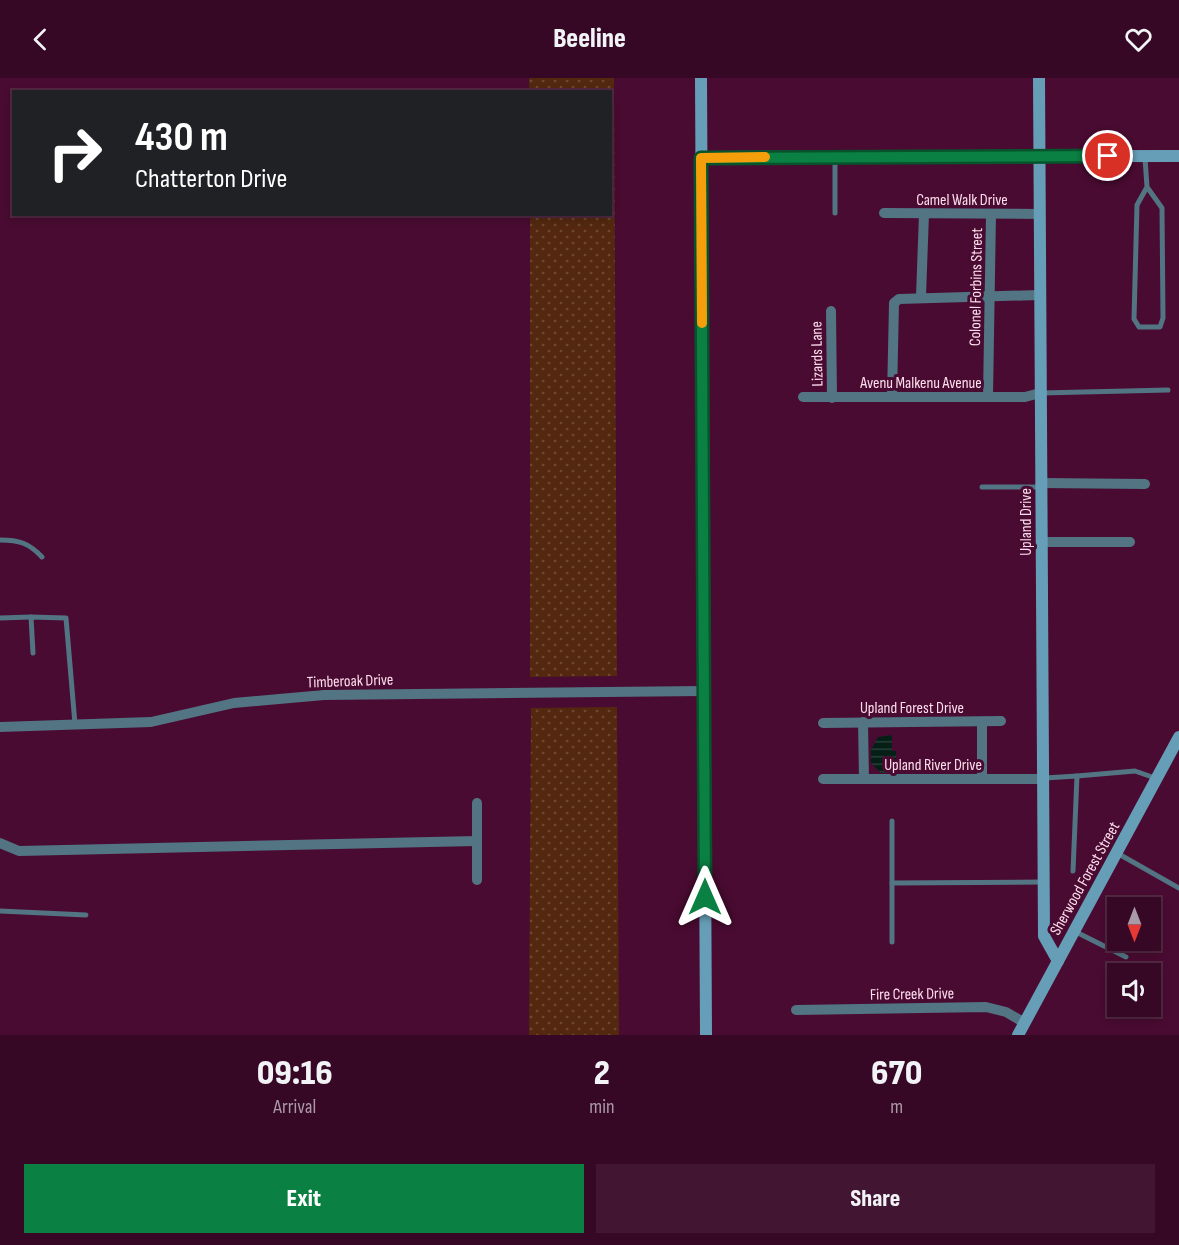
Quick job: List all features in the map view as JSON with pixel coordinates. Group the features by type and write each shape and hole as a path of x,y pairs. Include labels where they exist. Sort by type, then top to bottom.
{"street":[{"path":"700,78 706,1035"},
{"name":"Upland Drive","path":"1039,78 1044,936 1058,961"},
{"path":"701,158 1179,156"},
{"name":"Camel Walk Drive","path":"884,213 1040,214"},
{"path":"921,296 924,214"},
{"name":"Colonel Forbins Street","path":"988,397 992,214"},
{"path":"892,398 894,303 899,299 921,296 1040,295"},
{"name":"Lizards Lane","path":"831,311 832,398"},
{"name":"Avenu Malkenu Avenue","path":"803,397 988,397 1040,393"},
{"path":"1041,485 1145,484"},
{"path":"1042,542 1130,542"},
{"name":"Timberoak Drive","path":"0,727 151,722 234,703 313,696 704,691"},
{"name":"Upland Forest Drive","path":"823,723 1001,721"},
{"path":"982,722 982,779"},
{"path":"863,723 864,779"},
{"name":"Sherwood Forest Street","path":"1018,1035 1179,737"},
{"name":"Upland River Drive","path":"823,779 1043,778"},
{"path":"477,803 477,880"},
{"path":"0,843 20,851 477,841"},
{"name":"Fire Creek Drive","path":"796,1010 986,1007 1006,1012 1025,1023"}],"lane":[{"path":"1145,156 1147,187 1162,208 1163,318 1160,327 1139,327 1134,320 1137,205 1147,187"},
{"path":"835,213 836,157"},
{"path":"1040,393 1168,390"},
{"path":"982,487 1041,485"},
{"path":"0,540 18,540 33,547 42,557"},
{"path":"0,618 31,616 66,618 75,726"},
{"path":"31,616 33,653"},
{"path":"1043,778 1135,771 1157,778"},
{"path":"1073,871 1077,776"},
{"path":"892,821 892,942"},
{"path":"1117,853 1179,888"},
{"path":"892,883 1044,882"},
{"path":"0,911 86,915"},
{"path":"1074,931 1126,957"}],"shaded area":[{"path":"529,78 614,78 617,676 530,677 530,216 612,216 612,90 529,90"},
{"path":"617,707 619,1035 529,1035 531,708"},
{"path":"892,735 892,751 896,751 896,773 881,773 871,763 871,750 878,737"}],"slow traffic":[{"path":"702,323 701,158 765,157"}],"route":[{"path":"705,897 701,158 1108,156"}]}
